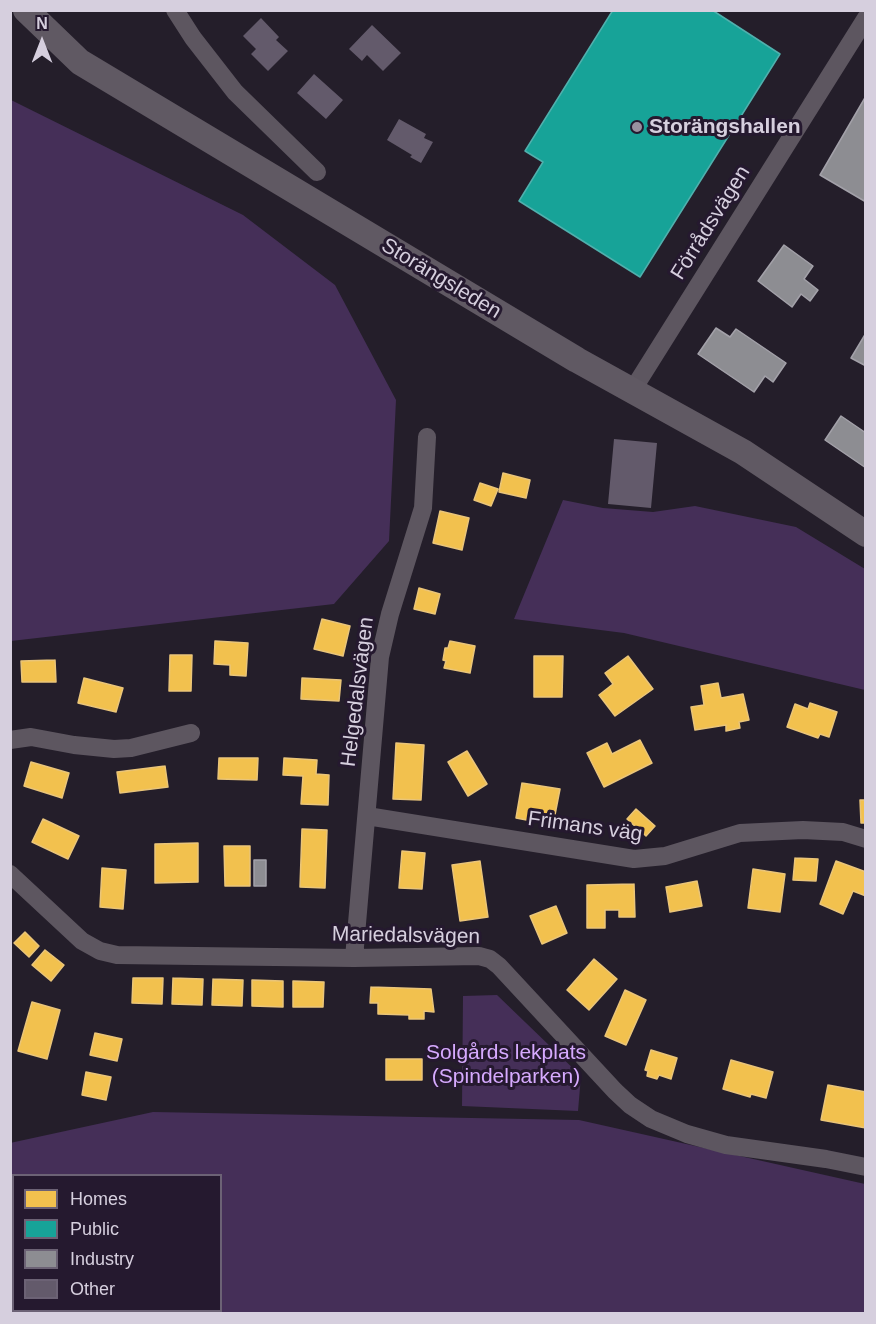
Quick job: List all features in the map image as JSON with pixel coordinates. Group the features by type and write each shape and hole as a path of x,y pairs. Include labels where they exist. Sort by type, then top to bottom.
{"main road":[{"name":"Storängsleden","path":"26,10 80,62 577,360 743,452 866,534"}],"street":[{"path":"175,10 193,38 235,92 317,171"},
{"name":"Förrådsvägen","path":"632,391 866,18"},
{"name":"Helgedalsvägen","path":"354,958 380,657 390,614 423,508 427,437"},
{"path":"10,740 31,736 74,745 114,749 130,748 191,733"},
{"name":"Frimans väg","path":"367,816 634,860 665,856 740,833 833,831 866,839"},
{"name":"Mariedalsvägen","path":"10,874 82,941 100,951 117,955 479,957 490,959 615,1091 630,1105 651,1119 687,1134 726,1145 866,1167"}],"green space":[{"path":"11,100 243,215 335,285 396,400 389,541 334,604 11,641"},
{"path":"563,500 603,508 653,512 695,506 796,527 865,569 865,690 624,633 514,619"},
{"name":"Solgårds lekplats (Spindelparken)","path":"497,995 581,1076 578,1111 462,1106 463,996"},
{"path":"153,1112 579,1120 865,1184 865,1313 11,1313 10,1143"}],"building: Homes":[{"path":"503,473 530,480 526,498 499,492"},
{"path":"480,483 498,489 491,506 474,500"},
{"path":"440,511 469,518 462,550 433,543"},
{"path":"419,588 440,594 435,614 414,609"},
{"path":"322,619 350,626 343,656 314,649"},
{"path":"215,641 248,643 246,676 230,675 230,665 214,664"},
{"path":"450,641 475,646 470,673 444,668 445,648 448,648"},
{"path":"170,655 192,655 191,691 169,691"},
{"path":"534,656 563,656 562,697 534,697"},
{"path":"628,656 653,689 615,716 599,695 613,684 605,673"},
{"path":"55,660 56,682 22,682 21,661"},
{"path":"84,678 123,688 116,712 78,703"},
{"path":"302,678 341,680 339,701 301,699"},
{"path":"718,683 721,698 743,694 749,720 739,722 740,728 726,731 726,725 695,730 691,707 704,705 701,686"},
{"path":"810,703 837,712 829,737 820,734 818,738 787,727 795,704 808,709"},
{"path":"640,740 652,763 604,787 587,753 607,743 612,754"},
{"path":"396,743 424,745 421,800 393,799"},
{"path":"467,751 487,784 468,796 448,762"},
{"path":"219,758 258,758 257,780 218,779"},
{"path":"284,758 317,760 316,774 329,775 328,805 301,804 303,776 283,775"},
{"path":"31,762 69,773 62,798 24,786"},
{"path":"165,766 168,787 120,793 117,772"},
{"path":"522,783 560,789 553,825 516,818"},
{"path":"860,800 866,800 866,823 861,823"},
{"path":"636,809 655,826 646,836 627,819"},
{"path":"43,819 79,836 68,859 32,842"},
{"path":"302,829 327,830 325,888 300,887"},
{"path":"198,843 198,882 155,883 155,844"},
{"path":"224,846 250,846 250,886 225,886"},
{"path":"402,851 425,853 422,889 399,888"},
{"path":"795,858 818,859 816,881 793,880"},
{"path":"480,861 488,917 460,921 452,865"},
{"path":"836,861 866,872 866,896 853,891 843,914 820,904"},
{"path":"102,868 126,870 123,909 100,907"},
{"path":"753,869 785,874 780,912 748,908"},
{"path":"697,881 702,906 670,912 666,887"},
{"path":"634,884 635,917 619,917 619,910 605,910 605,928 587,928 587,885"},
{"path":"556,906 567,933 542,944 530,916"},
{"path":"25,932 39,946 29,957 14,943"},
{"path":"45,950 64,965 51,981 32,965"},
{"path":"594,959 617,979 589,1010 567,990"},
{"path":"133,978 163,978 162,1004 132,1003"},
{"path":"173,978 203,979 202,1005 172,1004"},
{"path":"213,979 243,980 242,1006 212,1005"},
{"path":"252,980 283,981 283,1007 252,1006"},
{"path":"293,981 324,982 323,1007 293,1007"},
{"path":"371,987 431,989 434,1012 424,1011 424,1019 409,1019 409,1015 378,1014 378,1003 370,1003"},
{"path":"625,990 646,1000 626,1045 605,1036"},
{"path":"32,1002 60,1010 47,1059 18,1051"},
{"path":"95,1033 122,1039 117,1061 90,1055"},
{"path":"651,1050 677,1058 671,1079 659,1075 657,1079 647,1076 648,1071 645,1070"},
{"path":"386,1059 422,1059 422,1080 386,1080"},
{"path":"731,1060 773,1072 766,1098 751,1094 750,1097 723,1089"},
{"path":"86,1072 111,1077 106,1100 82,1095"},
{"path":"828,1085 866,1092 866,1128 821,1120"}],"building: Public":[{"name":"Storängshallen","path":"613,10 712,10 780,54 640,277 519,201 543,162 525,151"}],"building: Industry":[{"path":"866,96 866,202 820,175"},
{"path":"784,245 813,266 804,279 818,290 810,301 801,294 792,307 758,281"},
{"path":"716,328 730,337 736,329 786,363 773,382 765,376 754,392 698,354"},
{"path":"866,333 866,366 851,358"},
{"path":"841,416 866,433 866,468 825,440"},
{"path":"254,860 266,860 266,886 254,886"}],"building: Other":[{"path":"261,18 279,37 276,40 288,51 268,71 251,54 256,49 243,36"},
{"path":"372,25 401,53 383,71 367,55 362,61 349,49"},
{"path":"314,74 343,100 326,119 297,93"},
{"path":"399,119 426,134 424,138 433,142 421,163 387,140"},
{"path":"614,439 657,443 651,508 608,504"}],"place":[{"name":"Storängshallen","path":"637,127"}]}
